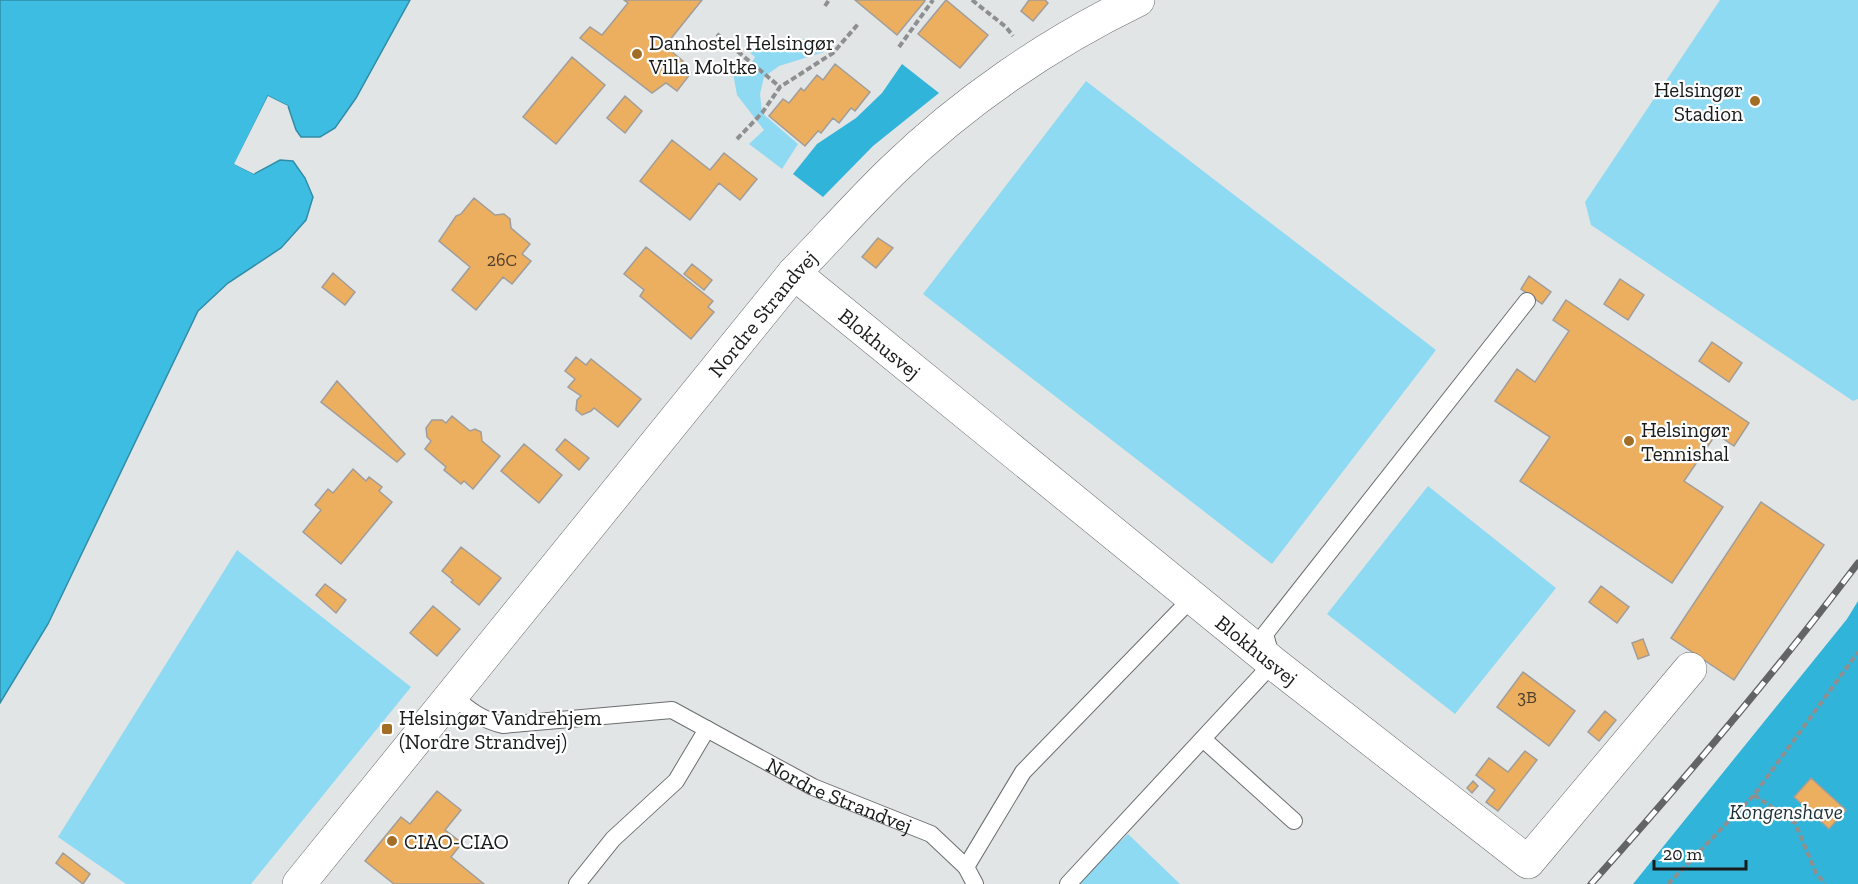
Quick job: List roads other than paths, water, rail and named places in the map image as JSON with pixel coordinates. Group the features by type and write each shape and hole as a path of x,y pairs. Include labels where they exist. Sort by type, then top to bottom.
{"main road":[{"name":"Nordre Strandvej","path":"299,884 794,273 860,202 914,150 970,103 1031,61 1138,0"},
{"name":"Blokhusvej","path":"794,273 1273,663 1528,862 1690,669"}],"lane":[{"path":"1068,884 1273,663 1265,634 1527,301"},
{"path":"966,867 1023,772 1192,598"},
{"name":"Nordre Strandvej","path":"453,696 472,713 486,721 503,725 672,710 813,787 931,834 966,867 975,884"},
{"path":"577,884 613,839 676,781 707,729"},
{"path":"1203,739 1294,821"}],"railway":[{"path":"1591,884 1728,726 1858,563"}],"place":[{"name":"Danhostel Helsingør Villa Moltke","path":"637,54"},
{"name":"Helsingør Stadion","path":"1755,101"},
{"name":"Helsingør Tennishal","path":"1629,441"},
{"name":"Helsingør Vandrehjem (Nordre Strandvej)","path":"387,729"},
{"name":"CIAO-CIAO","path":"392,841"}],"park label":[{"name":"Kongenshave","path":"1786,811"}]}
